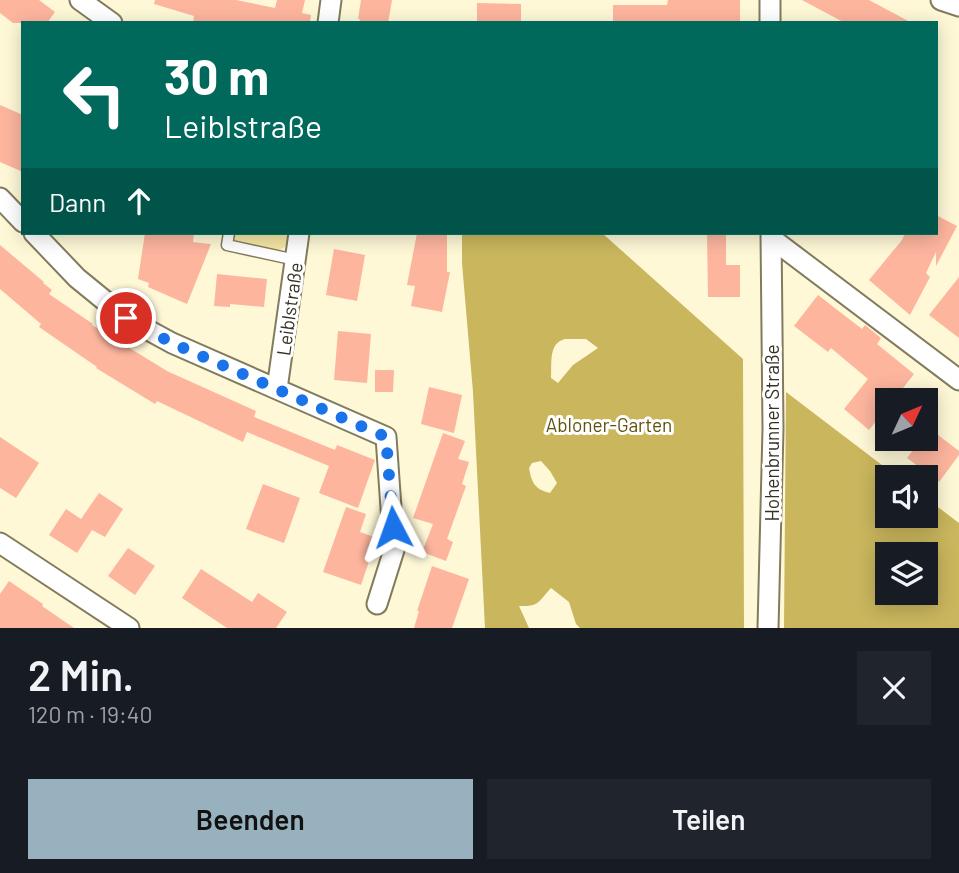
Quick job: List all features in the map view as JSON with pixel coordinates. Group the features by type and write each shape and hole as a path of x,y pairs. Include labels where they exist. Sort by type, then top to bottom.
{"street":[{"path":"80,0 109,21"},
{"path":"328,21 331,0"},
{"path":"770,0 771,21"},
{"path":"941,0 959,6"},
{"path":"0,198 21,220"},
{"path":"36,235 77,278 126,318 172,343 386,437 394,550 377,604"},
{"name":"Leiblstraße","path":"277,389 299,235"},
{"name":"Hohenbrunner Straße","path":"771,235 959,380"},
{"name":"Hohenbrunner Straße","path":"768,628 773,429 771,235"},
{"path":"0,543 129,628"}],"lane":[{"path":"229,235 227,245 296,260"}],"shaded area":[{"path":"235,235 290,235 282,249 233,244"}],"green space":[{"name":"Abloner-Garten","path":"462,235 604,235 743,359 744,628 580,628 576,624 569,602 551,588 534,604 519,606 529,628 485,628","holes":["565,339 586,339 598,348 573,365 558,383 551,378 552,355 556,345","541,461 557,483 550,493 535,485 529,468 532,463"]},
{"path":"786,392 882,465 875,465 875,528 938,528 938,507 959,523 959,628 784,628"}],"building":[{"path":"0,0 39,0 55,12 48,21 21,23 13,23 0,13"},
{"path":"155,0 236,0 275,8 277,0 305,0 302,13 311,15 310,21 193,21 194,16 154,4"},
{"path":"361,0 392,0 388,21 358,19"},
{"path":"668,0 740,0 740,21 613,21 613,5 667,5"},
{"path":"802,0 869,0 908,21 841,21"},
{"path":"477,3 521,4 521,21 477,21"},
{"path":"0,105 21,114 21,171 0,162"},
{"path":"938,216 957,226 936,266 936,252 926,273 930,277 910,315 869,280 904,235 938,235"},
{"path":"145,235 194,235 193,242 211,244 187,304 148,287 149,283 138,279"},
{"path":"417,235 447,235 447,272 450,272 442,312 411,306 415,286 407,285"},
{"path":"707,235 726,235 726,265 740,265 740,297 708,297"},
{"path":"0,245 52,290 49,294 92,325 167,371 256,411 254,417 335,450 337,445 375,460 358,508 319,493 329,466 247,432 243,442 157,401 155,404 96,368 39,327 41,324 0,289"},
{"path":"334,249 365,255 357,301 326,295"},
{"path":"217,274 267,279 264,307 230,304 230,307 214,306"},
{"path":"959,277 959,338 929,315"},
{"path":"818,295 862,329 865,325 881,338 877,344 914,374 903,388 875,388 875,423 869,430 844,409 868,379 831,348 828,352 794,326"},
{"path":"338,331 371,334 367,383 334,380"},
{"path":"375,370 394,370 393,392 375,392"},
{"path":"429,387 462,395 454,433 421,424"},
{"path":"443,433 465,441 458,459 469,462 462,484 466,486 447,539 453,542 446,561 422,552 433,524 413,518"},
{"path":"938,435 959,451 959,455 939,482 938,465 916,465 907,458 911,452 938,452"},
{"path":"0,437 39,463 16,498 0,488"},
{"path":"263,484 300,498 284,543 246,529"},
{"path":"99,493 123,509 105,537 92,530 77,553 49,535 66,509 81,519"},
{"path":"346,507 366,514 360,532 377,538 361,585 323,572"},
{"path":"128,548 155,566 135,595 108,576"},
{"path":"432,566 469,579 452,628 414,628"},
{"path":"201,569 252,602 258,593 287,612 276,628 227,628 182,598"},
{"path":"9,581 74,628 0,628 0,594"}],"route":[{"path":"126,318 172,343 386,437 393,527"}]}
